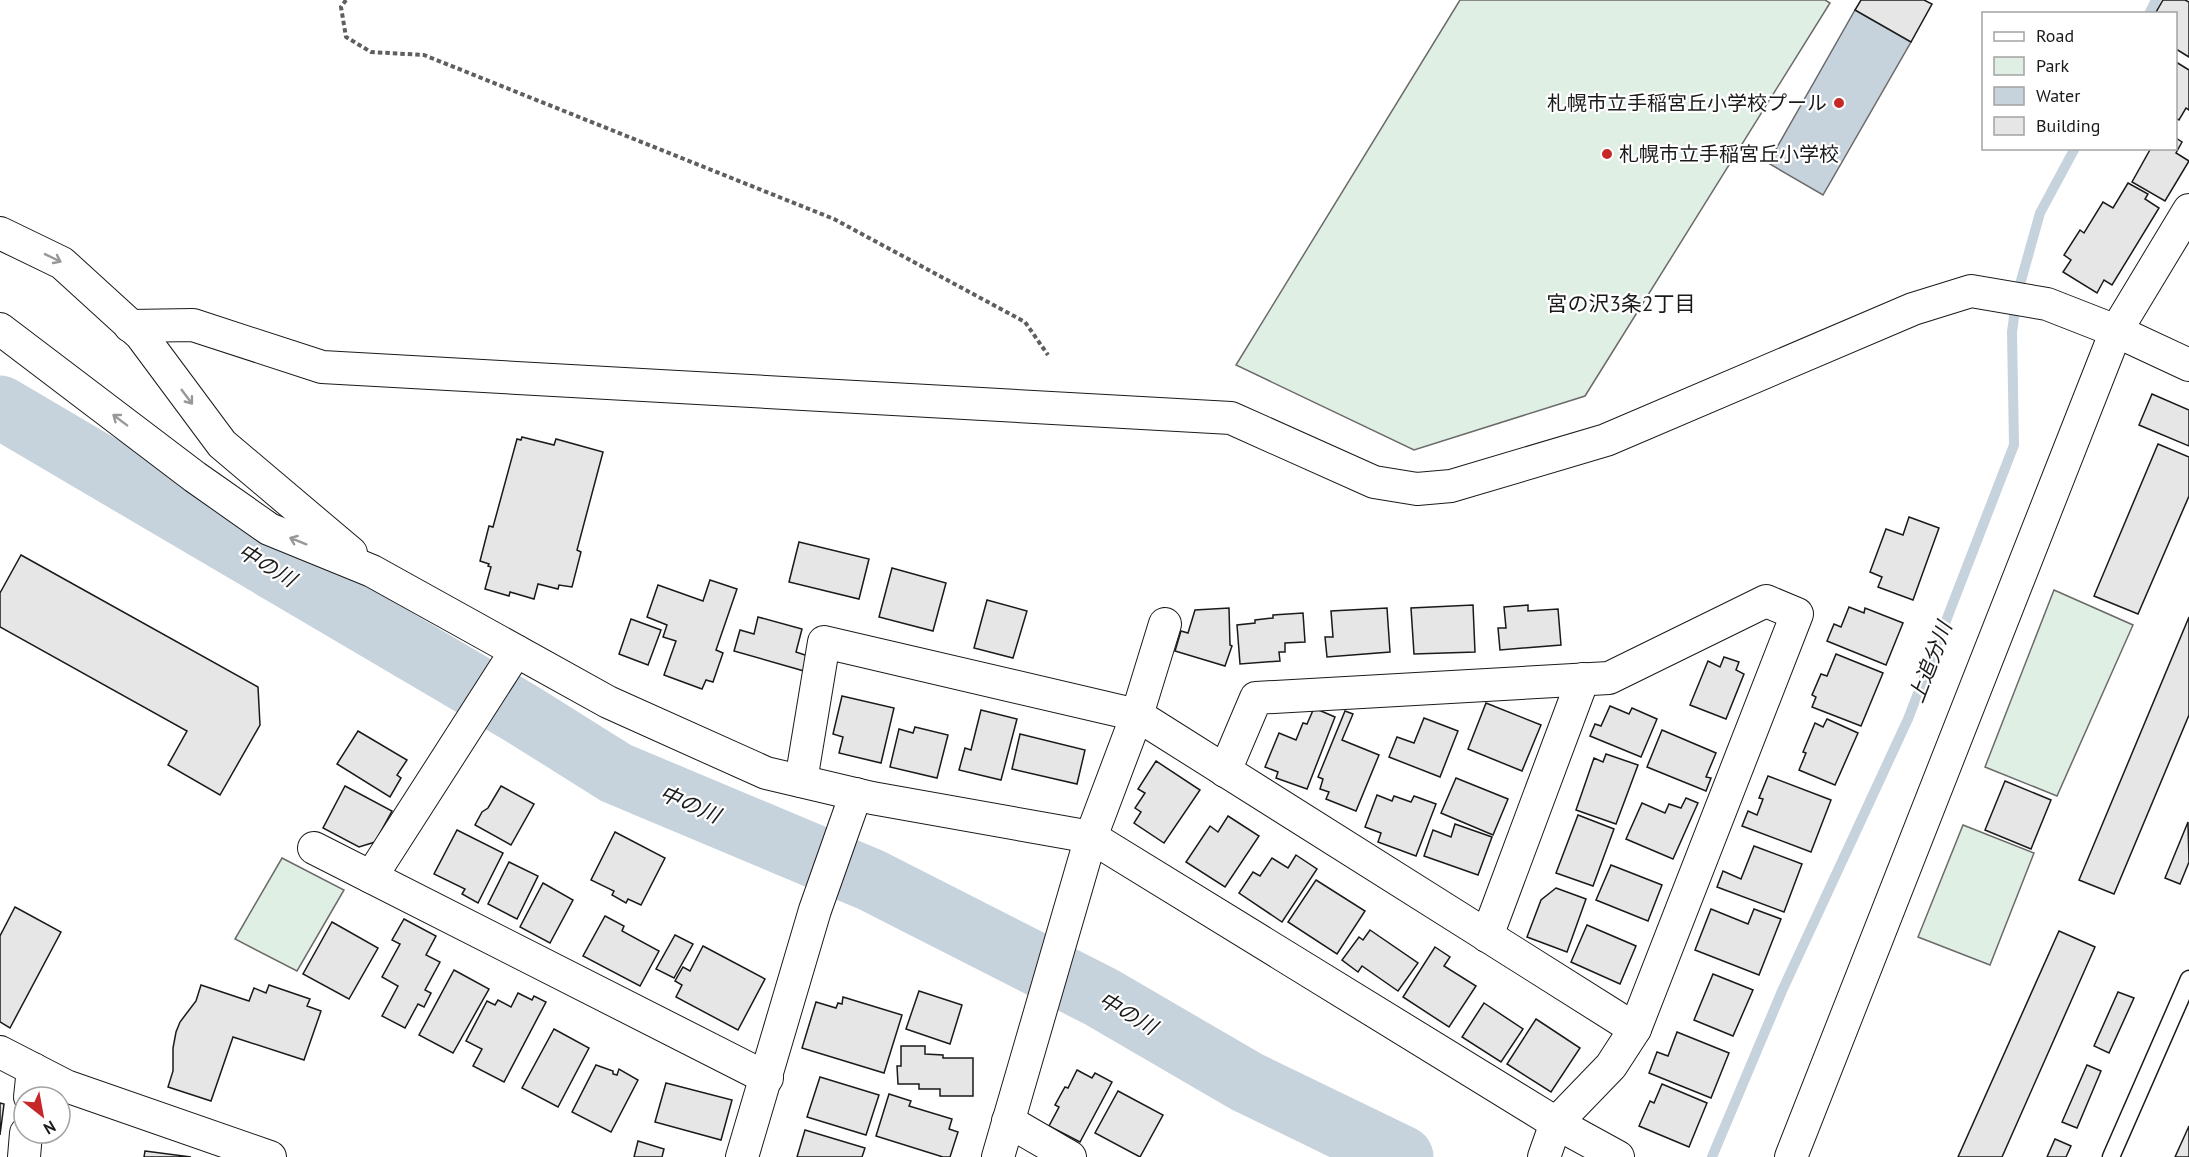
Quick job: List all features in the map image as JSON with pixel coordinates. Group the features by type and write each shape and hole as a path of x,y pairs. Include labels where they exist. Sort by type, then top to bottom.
{"street":[{"path":"1791,1157 2116,331 2189,210"},
{"path":"0,233 62,263 141,335 222,444 372,572 508,664 619,706 766,773 856,794 1091,837 1556,1123 1618,1157"},
{"path":"130,326 193,325 322,367 1231,418 1374,482 1417,489 1451,486 1606,440 1913,309 1971,291 2047,304 2116,331 2189,365"},
{"path":"0,329 195,477 269,529 372,572"},
{"path":"1225,771 1256,698 1609,678 1766,601 1797,614 1635,1029 1611,1066 1556,1123 1544,1157"},
{"path":"998,1157 1091,837 1137,715 1165,624"},
{"path":"801,781 824,642 1137,715 1635,1029"},
{"path":"371,877 508,664"},
{"path":"1487,936 1583,679"},
{"path":"742,1157 815,910 856,794"},
{"path":"314,848 767,1078"},
{"path":"0,1052 32,1083 66,1086 240,1152 270,1157"},
{"path":"1008,1121 1071,1157"}],"lane":[{"path":"2111,1157 2189,979"}],"path":[{"path":"339,0 346,37 371,51 424,55 834,219 1025,322 1048,355"},
{"path":"341,7 346,0"}],"green space":[{"name":"札幌市立手稲宮丘小学校","path":"1460,0 1825,0 1830,3 1585,396 1414,450 1236,365"},
{"path":"2054,590 2133,625 2057,796 1985,767"},
{"path":"1963,825 2034,853 1990,965 1918,937"},
{"path":"282,858 344,890 297,971 235,939"}],"water":[{"name":"札幌市立手稲宮丘小学校プール","path":"1855,10 1911,42 1823,195 1768,163"}],"building":[{"path":"1861,0 1924,0 1932,4 1911,42 1855,10"},
{"path":"2163,0 2189,2 2189,57 2177,50 2177,12 2156,12"},
{"path":"2177,63 2189,70 2189,110 2186,108 2179,120 2177,119"},
{"path":"2177,139 2182,142 2176,153 2189,161 2165,201 2132,182 2150,150 2177,150"},
{"path":"2128,183 2148,194 2145,199 2159,208 2112,285 2104,280 2097,293 2063,272 2071,260 2064,255 2080,230 2084,233 2103,202 2113,208"},
{"path":"2152,394 2189,410 2189,446 2139,425"},
{"path":"522,437 554,445 556,439 603,452 577,550 581,552 572,587 559,585 558,589 538,584 534,599 510,592 509,596 485,589 491,567 480,561 489,526 493,527 517,439 521,440"},
{"path":"2158,444 2189,457 2189,496 2138,614 2094,596"},
{"path":"1909,517 1939,528 1913,600 1878,587 1882,577 1870,572 1886,529 1903,535"},
{"path":"799,542 869,559 859,599 789,582"},
{"path":"21,555 258,687 260,725 220,795 168,765 187,731 0,627 0,593"},
{"path":"892,568 946,583 933,631 879,617"},
{"path":"710,580 737,589 716,650 723,653 713,682 706,680 702,689 664,675 676,641 663,637 667,625 647,617 658,585 703,601"},
{"path":"987,600 1027,611 1013,658 974,648"},
{"path":"1473,605 1475,652 1414,654 1411,608"},
{"path":"1528,605 1528,611 1558,609 1561,645 1500,650 1498,628 1506,628 1504,607"},
{"path":"1849,607 1864,613 1865,608 1903,623 1886,665 1827,641 1834,624 1841,627"},
{"path":"1229,608 1230,645 1232,646 1225,666 1175,651 1181,631 1188,633 1195,610"},
{"path":"1387,608 1390,652 1327,657 1325,637 1333,637 1331,611"},
{"path":"1303,613 1305,642 1285,643 1285,652 1279,652 1280,661 1240,664 1237,625 1273,618 1273,615"},
{"path":"758,617 802,629 796,652 808,656 804,671 734,651 740,630 754,634"},
{"path":"2189,617 2189,715 2114,894 2079,880"},
{"path":"631,619 661,630 648,665 619,654"},
{"path":"1836,654 1883,673 1861,726 1812,707 1816,697 1812,695 1821,674 1827,676"},
{"path":"1724,657 1739,662 1736,670 1744,674 1726,719 1690,705 1708,661 1720,667"},
{"path":"842,696 894,708 881,763 839,753 843,737 833,734"},
{"path":"1486,703 1541,725 1522,771 1468,749"},
{"path":"1610,706 1629,714 1632,708 1657,719 1641,757 1590,736 1595,724 1601,726"},
{"path":"1314,708 1335,717 1307,789 1276,778 1278,772 1265,767 1279,733 1296,740 1303,723 1307,724"},
{"path":"981,710 1017,719 1001,780 959,770 965,748 971,750"},
{"path":"1345,711 1353,714 1342,740 1379,755 1356,811 1326,799 1329,792 1320,789 1323,779 1318,777"},
{"path":"1424,718 1458,731 1440,777 1389,757 1397,737 1414,743"},
{"path":"1827,719 1858,733 1835,785 1799,770 1806,753 1803,752 1815,723 1823,727"},
{"path":"915,727 948,735 937,778 890,767 899,729 913,733"},
{"path":"1662,730 1716,753 1706,777 1711,778 1706,791 1647,767"},
{"path":"358,731 407,760 397,775 401,778 390,797 337,764"},
{"path":"1020,734 1085,750 1077,784 1012,769"},
{"path":"1606,754 1638,765 1616,824 1576,810 1594,758 1603,762"},
{"path":"1156,761 1200,790 1164,843 1134,823 1141,812 1135,808 1145,793 1138,789"},
{"path":"1768,776 1831,800 1811,852 1742,826 1748,811 1757,815 1763,799 1759,798"},
{"path":"1456,778 1508,799 1493,835 1441,813"},
{"path":"2005,781 2051,800 2031,849 1985,830"},
{"path":"345,786 392,811 375,842 359,847 323,828"},
{"path":"501,786 534,804 511,845 475,825"},
{"path":"1377,795 1392,801 1394,796 1411,802 1414,796 1436,804 1416,856 1378,842 1381,833 1365,827"},
{"path":"1686,798 1698,803 1673,859 1626,839 1642,803 1665,813 1669,804 1681,808"},
{"path":"1578,815 1614,829 1593,886 1556,873"},
{"path":"1228,816 1259,836 1225,887 1186,862 1210,826 1218,832"},
{"path":"2188,822 2189,862 2180,884 2165,878"},
{"path":"1455,824 1492,837 1478,875 1424,856 1433,830 1451,837"},
{"path":"457,830 503,853 478,903 462,894 465,889 434,874"},
{"path":"615,832 665,858 641,905 628,899 626,903 612,895 614,891 591,880"},
{"path":"1754,846 1802,864 1784,912 1717,887 1723,871 1741,879"},
{"path":"1296,855 1317,869 1282,922 1239,893 1253,872 1260,876 1272,858 1288,868"},
{"path":"509,862 538,876 517,919 488,904"},
{"path":"1611,865 1662,885 1648,921 1596,900"},
{"path":"1316,880 1365,911 1337,954 1288,922"},
{"path":"543,883 573,900 550,943 520,927"},
{"path":"1556,888 1586,899 1567,952 1527,937 1541,900"},
{"path":"15,907 61,932 10,1028 0,1022 0,936"},
{"path":"1711,909 1748,924 1754,909 1781,919 1759,975 1695,950"},
{"path":"605,916 624,926 622,931 659,951 640,986 583,956"},
{"path":"404,919 436,936 426,955 440,962 425,990 431,993 424,1007 418,1004 405,1028 382,1016 398,986 382,977 400,944 392,940"},
{"path":"332,922 378,948 349,999 303,974"},
{"path":"1587,925 1636,946 1620,984 1571,962"},
{"path":"1370,930 1418,963 1398,991 1362,966 1358,972 1342,960 1359,937 1363,940"},
{"path":"2059,931 2095,947 2002,1157 1958,1157"},
{"path":"675,935 693,944 674,978 656,969"},
{"path":"703,946 765,979 738,1030 676,997 682,985 675,981 683,967 690,971"},
{"path":"1435,947 1450,957 1444,966 1476,986 1449,1027 1403,997"},
{"path":"454,970 489,989 453,1053 419,1035"},
{"path":"1713,974 1753,990 1733,1036 1694,1020"},
{"path":"201,985 249,1001 254,988 266,993 269,985 310,999 307,1006 321,1011 304,1060 233,1037 211,1101 168,1087 173,1071 176,1032 180,1022 196,1001"},
{"path":"919,991 962,1005 950,1044 906,1029"},
{"path":"2118,992 2134,998 2109,1053 2094,1046"},
{"path":"518,993 532,1000 534,996 546,1002 504,1082 473,1066 482,1049 466,1041 487,1001 495,1005 498,1000 511,1007"},
{"path":"843,997 902,1015 884,1073 802,1048 816,1002 836,1008 838,1003 842,1004"},
{"path":"1484,1003 1523,1029 1501,1062 1462,1037"},
{"path":"1536,1019 1580,1048 1551,1092 1507,1064"},
{"path":"554,1029 589,1048 558,1107 522,1088"},
{"path":"1677,1032 1729,1053 1711,1098 1649,1073 1657,1052 1668,1056"},
{"path":"901,1046 925,1046 925,1054 943,1055 943,1058 973,1058 973,1096 940,1096 940,1089 919,1089 919,1084 898,1084 897,1066 901,1066"},
{"path":"596,1065 613,1071 613,1074 617,1075 619,1069 638,1080 611,1132 572,1112"},
{"path":"2087,1065 2101,1071 2077,1128 2062,1122"},
{"path":"1077,1070 1092,1078 1095,1073 1112,1082 1080,1142 1049,1126 1059,1107 1055,1105 1065,1087 1068,1088"},
{"path":"820,1077 879,1095 866,1135 807,1117"},
{"path":"666,1083 732,1100 721,1140 655,1122"},
{"path":"1662,1084 1707,1103 1689,1147 1639,1126 1650,1101 1654,1103"},
{"path":"1118,1091 1163,1115 1140,1157 1095,1133"},
{"path":"889,1094 911,1101 909,1106 952,1119 949,1129 958,1132 950,1157 943,1157 876,1136"},
{"path":"0,1103 4,1104 0,1135"},
{"path":"2189,1126 2189,1157 2175,1157"},
{"path":"805,1130 865,1148 862,1157 797,1157"},
{"path":"2055,1139 2071,1146 2066,1157 2047,1157"},
{"path":"638,1141 664,1149 662,1157 634,1157"},
{"path":"145,1151 191,1157 144,1157"}],"waterway":[{"name":"上追分川","path":"2150,12 2156,0"},
{"name":"上追分川","path":"1712,1157 1782,991 1908,719 2014,445 2012,332 2017,295 2040,213 2074,150"},
{"name":"中の川","path":"0,407 522,714 616,773 871,880 1101,997 1247,1082 1402,1157"}],"place":[{"name":"札幌市立手稲宮丘小学校プール","path":"1839,103"},
{"name":"札幌市立手稲宮丘小学校","path":"1607,154"}],"district":[{"name":"宮の沢3条2丁目","path":"1621,303"}]}
